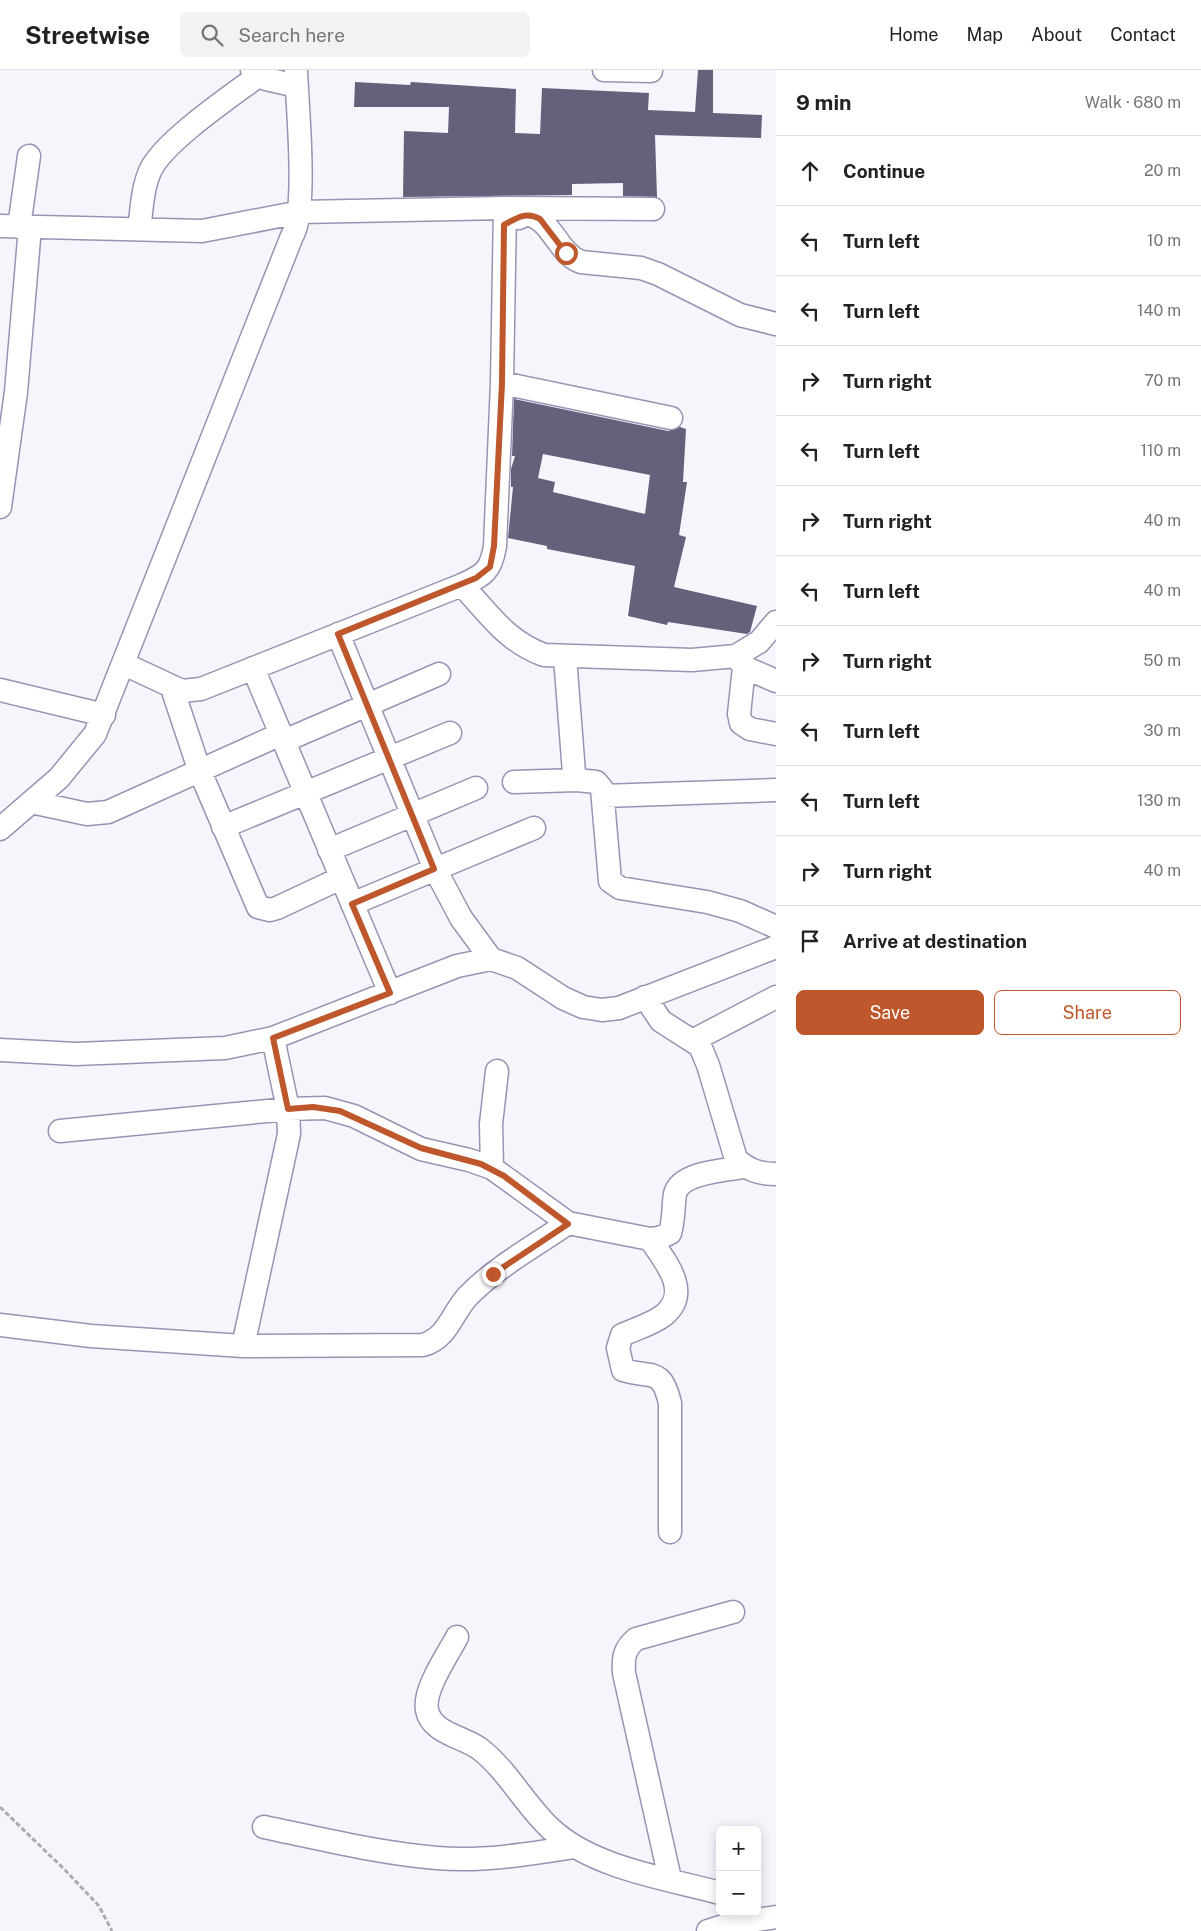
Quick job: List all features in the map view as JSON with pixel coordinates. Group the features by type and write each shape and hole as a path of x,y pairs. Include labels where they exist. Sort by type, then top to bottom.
{"street":[{"path":"604,70 651,71"},
{"path":"0,829 59,778 95,734 285,254 297,228 300,212 296,78 255,73 172,144 158,158 144,189 140,229"},
{"path":"0,507 16,392 16,227 29,156"},
{"path":"16,227 202,231 300,212 504,216 653,208"},
{"path":"504,216 527,214 540,219 566,253 573,259 582,262 641,268 658,274 740,315 776,324"},
{"path":"124,664 172,688 182,691 195,690 462,584 484,573 493,559 502,383 504,216"},
{"path":"502,383 671,418"},
{"path":"462,584 510,639 524,648 544,655 740,662 776,681"},
{"path":"776,622 740,662 740,714 742,723 750,728 776,734"},
{"path":"338,634 434,869 461,918 491,959"},
{"path":"565,657 577,780"},
{"path":"253,668 390,993"},
{"path":"31,802 98,815 120,808 200,769 367,705 439,674"},
{"path":"172,688 200,769 258,907 270,910 277,908 342,878"},
{"path":"0,690 104,715"},
{"path":"223,827 450,733"},
{"path":"514,782 577,780 599,784 603,796 608,876 614,885 708,902 740,911 776,927"},
{"path":"329,850 476,788"},
{"path":"603,796 776,790"},
{"path":"352,904 534,828"},
{"path":"0,1050 76,1054 215,1049 248,1045 273,1038 457,966 491,959 505,962 517,968 563,998 583,1007 602,1010 619,1008 776,946"},
{"path":"694,1040 776,996"},
{"path":"645,997 661,1021 670,1028 694,1040 700,1046 708,1065 730,1145 736,1159 745,1167 758,1173 776,1174"},
{"path":"243,1346 287,1146 288,1109 273,1038"},
{"path":"492,1168 491,1124 497,1071"},
{"path":"60,1131 313,1107 340,1111 421,1148 492,1168 568,1224 650,1239 659,1238 670,1233 675,1194 681,1183 698,1176 745,1167"},
{"path":"0,1325 91,1336 243,1346 410,1347 435,1342 445,1332 466,1298 478,1286 568,1224"},
{"path":"650,1239 671,1271 676,1284 677,1297 672,1307 663,1316 622,1335 618,1348 623,1370 657,1376 663,1381 667,1390 670,1403 670,1532"},
{"path":"670,1880 624,1673 623,1658 627,1646 636,1639 734,1612"},
{"path":"457,1638 428,1692 426,1702 431,1720 436,1726 480,1749 551,1830 574,1847 610,1863 716,1892"},
{"path":"264,1827 369,1848 438,1858 522,1855 574,1847"},
{"path":"761,1904 776,1908"},
{"path":"708,1931 730,1924 776,1917"}],"path":[{"path":"0,1807 100,1906 112,1931"}],"building":[{"path":"698,70 713,70 713,113 762,115 761,138 655,135 657,197 623,196 623,183 572,184 572,195 403,197 404,131 448,133 449,107 354,107 355,82 410,85 411,82 516,89 515,133 540,134 542,88 649,93 648,110 695,112"},
{"path":"514,399 668,431 680,427 686,429 683,482 687,482 679,535 686,537 674,587 757,606 750,632 747,634 668,622 667,625 628,616 635,566 547,549 547,546 508,538 513,487 511,487 511,469 515,456 512,456","holes":["543,454 650,475 645,514 553,492 555,482 538,478"]}],"route":[{"path":"493,1274 568,1224 492,1168 407,1143 354,1116 340,1111 313,1107 288,1109 273,1038 390,993 352,904 434,869 338,634 476,578 490,567 494,546 502,383 504,225 527,214 534,216 547,226 566,253"}]}
